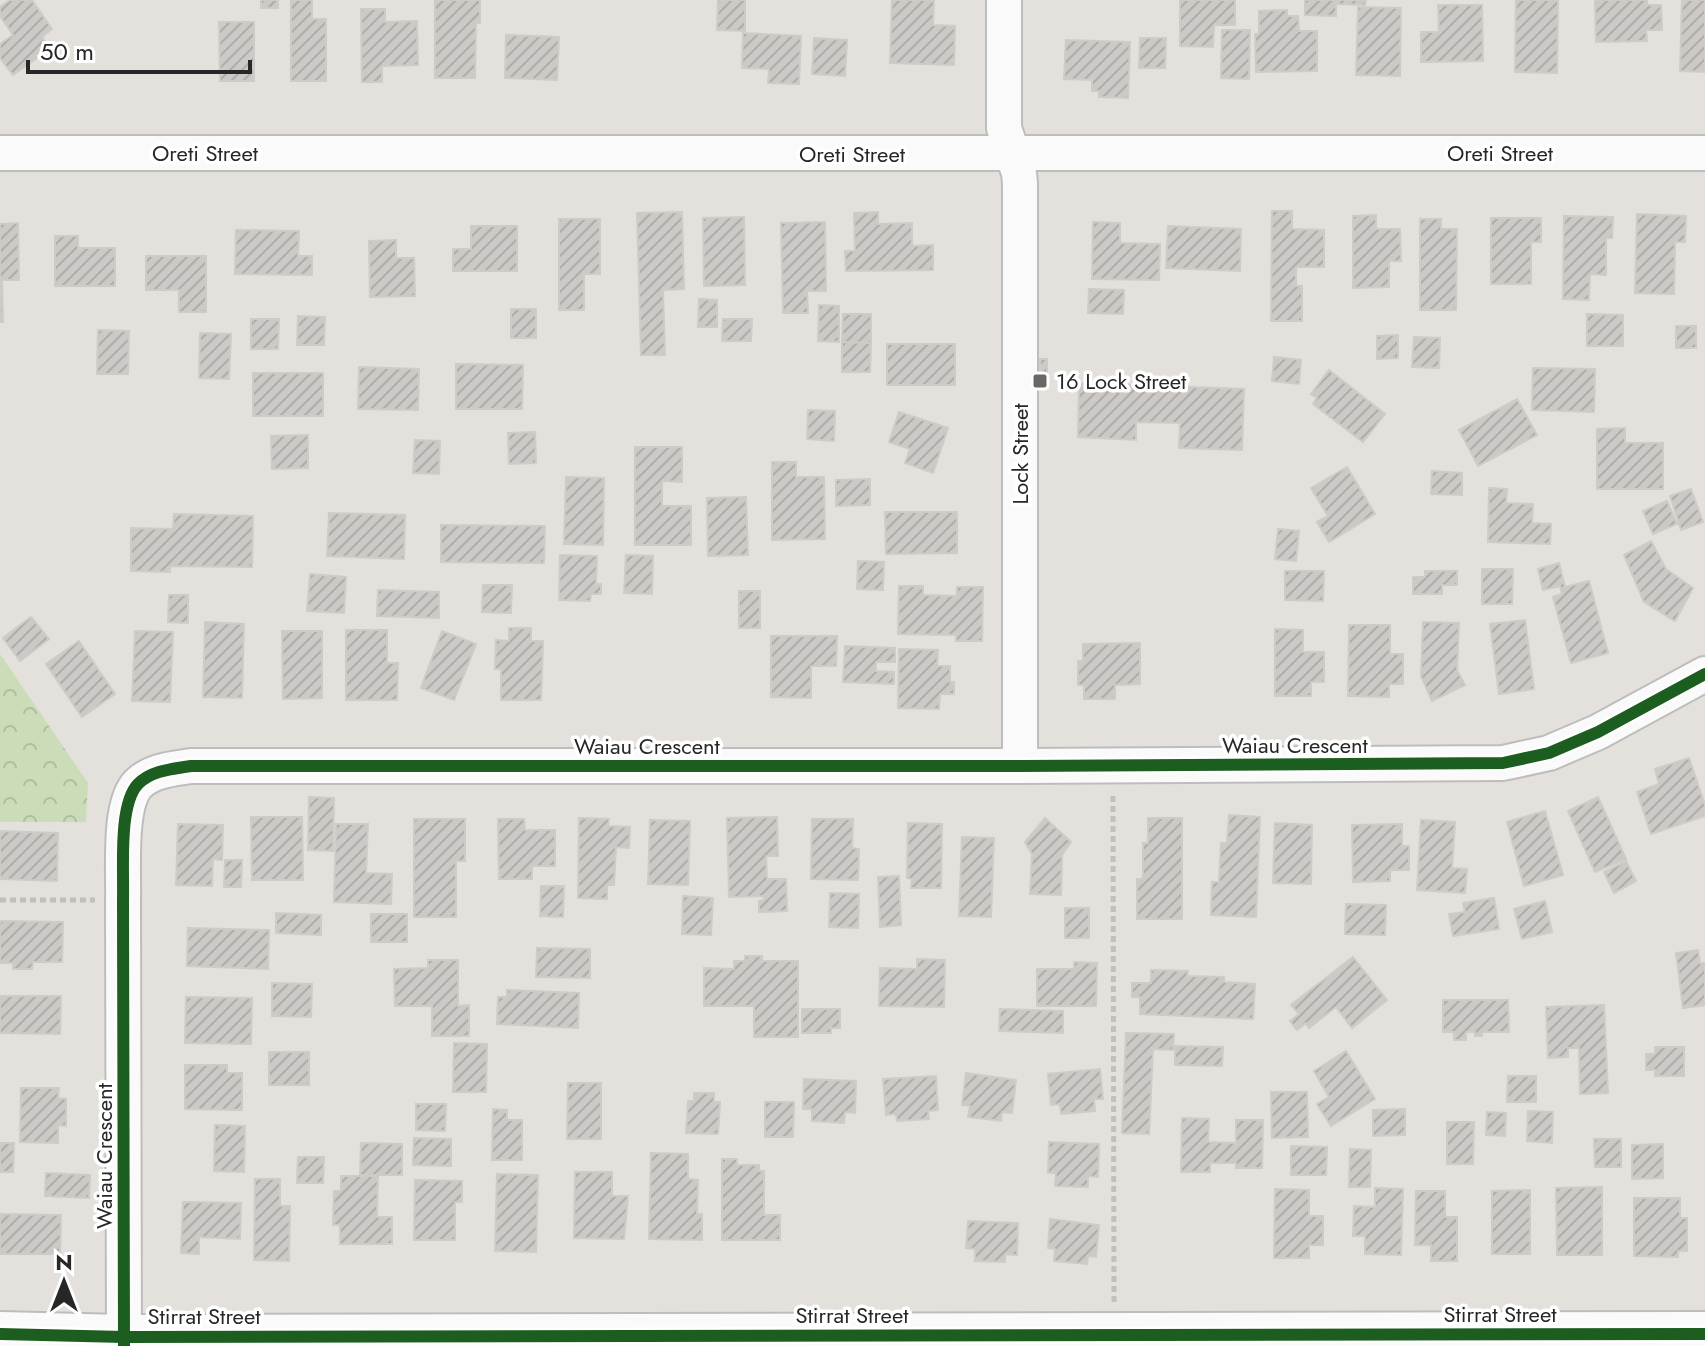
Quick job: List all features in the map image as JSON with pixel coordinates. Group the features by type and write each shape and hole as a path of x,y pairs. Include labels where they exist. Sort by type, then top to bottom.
{"street":[{"name":"Lock Street","path":"1004,0 1004,128 1020,184 1020,766"},
{"name":"Oreti Street","path":"0,153 1705,153"},
{"name":"Waiau Crescent","path":"124,1341 123,900 128,803 138,784 160,771 191,766 1503,763 1549,753 1598,732 1705,674"},
{"name":"Stirrat Street","path":"0,1334 124,1341 771,1340 1114,1335 1680,1338"}],"path":[{"path":"1113,765 1114,1335"},
{"path":"0,900 123,900"}],"green space":[{"path":"0,654 88,783 86,822 0,822"}],"building":[{"path":"10,0 32,0 52,29 42,37 50,49 13,75 0,58 0,44 13,35 0,16 0,7"},
{"path":"261,0 278,0 278,8 261,8"},
{"path":"291,0 312,0 312,19 326,19 326,81 291,81"},
{"path":"435,0 480,0 480,23 476,23 475,78 435,78"},
{"path":"718,0 745,0 745,31 717,30"},
{"path":"892,0 934,0 933,25 955,26 954,65 890,63"},
{"path":"1180,0 1235,0 1235,25 1214,25 1213,47 1180,46"},
{"path":"1305,0 1336,0 1336,16 1305,15"},
{"path":"1338,0 1366,0 1365,5 1338,4"},
{"path":"1516,0 1558,0 1557,73 1515,72"},
{"path":"1595,0 1647,0 1647,5 1661,5 1662,30 1646,30 1647,41 1596,42"},
{"path":"1682,0 1705,0 1705,72 1680,71"},
{"path":"1438,5 1482,5 1483,61 1421,62 1421,32 1439,32"},
{"path":"1358,7 1401,8 1400,76 1356,75"},
{"path":"361,9 385,9 385,22 417,21 418,65 382,66 382,82 362,82"},
{"path":"1287,10 1287,16 1298,16 1299,31 1317,31 1317,71 1256,72 1255,34 1259,34 1259,11"},
{"path":"219,22 254,22 254,81 220,81"},
{"path":"1222,30 1250,30 1249,79 1221,78"},
{"path":"743,33 801,36 799,84 768,83 769,69 742,68"},
{"path":"506,35 559,37 557,80 505,78"},
{"path":"814,38 847,40 845,76 812,74"},
{"path":"1140,38 1166,38 1165,68 1139,68"},
{"path":"1066,40 1130,42 1128,98 1099,97 1099,91 1092,91 1092,80 1064,79"},
{"path":"1272,211 1292,211 1292,229 1324,230 1324,267 1296,267 1296,286 1302,286 1302,321 1271,321"},
{"path":"682,212 684,289 663,290 665,355 641,355 637,213"},
{"path":"878,212 878,224 912,223 912,246 933,245 933,270 846,271 845,251 855,251 854,213"},
{"path":"1637,214 1686,216 1685,242 1675,242 1674,294 1635,293"},
{"path":"1376,215 1376,229 1400,229 1401,261 1389,261 1389,287 1353,288 1353,216"},
{"path":"1564,216 1613,217 1612,238 1606,238 1606,275 1590,274 1589,300 1563,299"},
{"path":"744,217 745,285 704,286 703,218"},
{"path":"1491,218 1541,218 1541,242 1531,242 1531,284 1491,284"},
{"path":"559,219 600,219 600,274 584,274 584,310 559,310"},
{"path":"1420,219 1441,219 1441,229 1457,229 1456,310 1420,310"},
{"path":"825,222 826,291 807,291 808,313 783,313 781,223"},
{"path":"1093,222 1120,223 1120,243 1160,244 1159,280 1092,279"},
{"path":"18,223 19,280 2,280 3,322 0,322 0,224"},
{"path":"471,226 517,226 517,271 453,271 453,249 471,249"},
{"path":"1168,226 1241,229 1240,271 1166,268"},
{"path":"236,230 299,231 298,256 312,256 312,275 235,274"},
{"path":"55,236 78,236 78,248 115,248 115,286 55,286"},
{"path":"396,240 396,258 414,258 415,296 370,297 369,241"},
{"path":"146,256 206,256 206,312 179,312 179,290 146,290"},
{"path":"1089,289 1124,290 1123,314 1088,313"},
{"path":"699,299 717,300 717,327 698,327"},
{"path":"819,305 839,306 839,342 818,341"},
{"path":"511,309 536,309 536,338 511,338"},
{"path":"843,314 871,314 871,343 842,342"},
{"path":"1587,314 1623,315 1623,346 1587,346"},
{"path":"298,316 325,317 324,345 297,345"},
{"path":"251,319 279,319 278,349 251,349"},
{"path":"723,319 752,319 751,341 722,341"},
{"path":"1676,326 1696,326 1696,348 1676,348"},
{"path":"98,330 129,331 128,374 97,374"},
{"path":"200,333 231,334 229,379 199,378"},
{"path":"1398,335 1398,358 1377,359 1377,336"},
{"path":"1414,337 1440,338 1439,368 1412,367"},
{"path":"842,342 871,343 870,372 842,372"},
{"path":"887,344 955,344 955,385 887,385"},
{"path":"1274,357 1301,360 1299,384 1272,381"},
{"path":"1040,359 1047,359 1047,373 1040,373"},
{"path":"456,364 523,365 522,409 456,409"},
{"path":"359,367 419,369 418,410 358,409"},
{"path":"1533,368 1595,369 1594,412 1532,410"},
{"path":"1329,370 1385,414 1363,442 1313,404 1317,398 1311,394"},
{"path":"253,373 323,373 323,416 253,416"},
{"path":"1079,383 1244,389 1242,450 1179,448 1180,423 1136,422 1136,440 1078,437"},
{"path":"1517,399 1537,435 1478,466 1459,430"},
{"path":"808,410 835,411 834,441 807,439"},
{"path":"899,412 948,428 933,473 905,463 910,449 889,442"},
{"path":"1625,428 1625,443 1663,443 1663,489 1597,489 1597,429"},
{"path":"535,432 536,463 509,464 508,433"},
{"path":"308,435 308,468 272,469 271,436"},
{"path":"415,440 440,441 439,474 413,473"},
{"path":"635,447 682,447 682,482 662,481 662,506 691,506 691,545 635,545"},
{"path":"772,462 796,462 796,477 824,477 825,539 772,540"},
{"path":"1347,467 1375,514 1329,542 1317,522 1328,516 1311,488"},
{"path":"1432,471 1462,473 1462,495 1431,494"},
{"path":"566,477 604,478 603,545 564,544"},
{"path":"870,479 870,505 836,506 836,480"},
{"path":"1489,488 1507,489 1506,503 1533,504 1532,523 1551,524 1550,544 1488,542"},
{"path":"1691,489 1703,522 1681,530 1670,496"},
{"path":"746,497 748,555 708,556 707,498"},
{"path":"1667,501 1677,524 1653,534 1643,511"},
{"path":"885,512 957,512 957,553 886,554"},
{"path":"329,513 405,515 404,559 327,556"},
{"path":"174,514 253,516 252,567 170,566 170,572 131,571 131,528 173,529"},
{"path":"441,525 545,526 544,563 441,562"},
{"path":"1278,529 1299,531 1296,561 1275,559"},
{"path":"1651,541 1666,569 1693,588 1675,621 1644,602 1624,555"},
{"path":"560,555 597,556 596,584 601,584 601,594 591,594 590,601 559,600"},
{"path":"626,555 653,556 652,594 624,593"},
{"path":"858,561 884,562 883,590 857,589"},
{"path":"1559,563 1565,587 1589,581 1608,653 1571,663 1553,597 1562,594 1560,586 1543,590 1538,569"},
{"path":"1482,569 1513,569 1512,604 1482,604"},
{"path":"1285,571 1324,571 1323,601 1285,600"},
{"path":"1425,571 1457,571 1457,585 1442,585 1442,594 1413,594 1413,577 1425,577"},
{"path":"310,574 346,577 344,613 307,611"},
{"path":"483,585 512,585 511,613 482,612"},
{"path":"899,586 923,586 923,595 957,596 957,587 983,587 982,641 956,641 956,635 898,634"},
{"path":"378,590 439,592 439,618 377,616"},
{"path":"739,591 760,591 760,628 739,628"},
{"path":"169,595 188,595 188,623 168,622"},
{"path":"31,617 49,639 20,661 3,638"},
{"path":"1525,620 1534,689 1499,694 1490,624"},
{"path":"205,622 244,624 242,698 203,697"},
{"path":"1423,622 1459,623 1457,670 1465,685 1432,701 1421,676"},
{"path":"1349,625 1390,625 1390,654 1403,654 1403,684 1389,684 1389,697 1348,696"},
{"path":"509,628 531,628 531,641 543,641 541,700 501,700 501,669 495,669 496,640 509,641"},
{"path":"1275,629 1303,630 1303,652 1324,652 1324,682 1311,682 1311,696 1275,696"},
{"path":"346,630 387,630 387,663 398,663 397,700 346,700"},
{"path":"135,631 173,632 170,702 132,701"},
{"path":"282,631 322,631 322,698 283,699"},
{"path":"442,631 476,644 454,700 421,688"},
{"path":"771,636 837,636 836,666 811,666 811,698 771,697"},
{"path":"79,641 115,694 82,717 46,664"},
{"path":"1140,643 1140,684 1115,685 1115,699 1084,699 1084,685 1078,685 1078,661 1083,661 1083,644"},
{"path":"845,646 895,648 895,662 876,662 876,671 894,672 894,684 843,682"},
{"path":"899,649 938,650 937,666 950,666 954,694 940,694 939,709 898,708"},
{"path":"1689,758 1705,805 1705,816 1651,834 1637,792 1659,784 1655,769"},
{"path":"309,797 334,798 333,851 308,850"},
{"path":"1598,797 1626,859 1595,872 1568,811"},
{"path":"1545,811 1563,875 1524,886 1507,822"},
{"path":"1229,815 1260,817 1256,917 1211,915 1212,882 1219,882 1221,843 1227,843"},
{"path":"251,817 302,817 303,880 252,880"},
{"path":"777,817 778,856 766,856 767,879 786,879 787,911 759,912 759,901 764,900 764,896 729,897 727,818"},
{"path":"579,818 609,819 608,826 630,827 629,848 616,847 614,885 607,885 607,899 578,898"},
{"path":"1045,818 1071,842 1062,855 1061,895 1030,894 1032,854 1025,842"},
{"path":"1148,818 1182,818 1182,919 1137,919 1137,879 1143,879 1143,843 1148,843"},
{"path":"414,819 465,819 465,861 456,861 456,917 414,917"},
{"path":"498,819 524,819 525,830 555,830 555,866 532,866 532,879 499,879"},
{"path":"812,819 853,819 852,848 859,849 858,880 811,879"},
{"path":"650,820 690,821 688,885 648,884"},
{"path":"1421,820 1455,822 1452,868 1467,869 1465,893 1417,890"},
{"path":"908,823 942,824 941,888 911,888 912,879 907,878"},
{"path":"1275,823 1312,825 1311,884 1273,883"},
{"path":"178,824 223,825 222,860 213,859 212,886 176,885"},
{"path":"336,824 368,824 366,873 392,874 391,904 334,902"},
{"path":"1402,824 1402,846 1409,846 1409,870 1390,870 1390,881 1353,882 1352,825"},
{"path":"0,831 58,833 57,881 0,879"},
{"path":"962,837 994,838 991,917 959,916"},
{"path":"225,860 242,860 241,887 224,887"},
{"path":"1626,861 1636,881 1614,893 1604,872"},
{"path":"899,876 901,925 880,927 878,877"},
{"path":"541,886 564,886 563,917 540,916"},
{"path":"830,893 859,894 858,928 829,927"},
{"path":"683,896 713,898 711,935 682,934"},
{"path":"1494,898 1499,929 1453,936 1449,914 1465,912 1463,903"},
{"path":"1545,901 1552,932 1522,939 1514,909"},
{"path":"1346,904 1386,905 1385,935 1345,934"},
{"path":"1065,908 1089,908 1089,938 1065,938"},
{"path":"276,913 321,915 321,935 276,933"},
{"path":"371,914 407,914 407,942 371,942"},
{"path":"0,921 63,922 62,962 33,962 32,969 13,969 13,963 0,963"},
{"path":"188,928 269,930 268,969 187,966"},
{"path":"537,948 590,949 590,978 536,977"},
{"path":"1698,950 1700,963 1705,963 1705,1005 1683,1008 1676,953"},
{"path":"745,956 762,956 762,961 798,961 798,1037 754,1037 754,1006 704,1006 704,968 734,969 734,961 745,961"},
{"path":"1353,957 1387,1000 1352,1028 1336,1007 1309,1028 1306,1023 1297,1030 1290,1021 1299,1014 1291,1005"},
{"path":"917,959 945,960 944,1007 879,1006 880,968 917,969"},
{"path":"428,960 458,960 458,1006 469,1005 469,1036 432,1036 432,1006 395,1006 394,969 428,968"},
{"path":"1074,962 1097,963 1096,1006 1037,1006 1037,969 1074,969"},
{"path":"1151,970 1188,971 1187,976 1224,977 1224,982 1255,984 1253,1019 1140,1014 1140,997 1132,997 1132,983 1151,983"},
{"path":"272,983 312,984 311,1017 272,1016"},
{"path":"507,990 579,993 578,1028 497,1024 498,997 507,997"},
{"path":"0,996 61,996 60,1034 0,1033"},
{"path":"186,997 252,998 251,1044 185,1043"},
{"path":"1443,1000 1508,1000 1509,1032 1482,1032 1482,1036 1475,1036 1475,1032 1466,1032 1466,1040 1454,1040 1454,1032 1443,1032"},
{"path":"1604,1005 1608,1093 1580,1094 1579,1048 1568,1048 1568,1057 1548,1058 1546,1007"},
{"path":"802,1009 840,1009 840,1028 831,1028 831,1033 802,1033"},
{"path":"1000,1009 1063,1011 1063,1033 999,1031"},
{"path":"1126,1033 1174,1034 1173,1050 1153,1049 1149,1134 1122,1133"},
{"path":"454,1043 487,1044 486,1092 453,1092"},
{"path":"1175,1046 1223,1047 1222,1066 1175,1065"},
{"path":"1655,1047 1684,1047 1684,1076 1655,1076 1655,1070 1646,1070 1646,1054 1655,1054"},
{"path":"1346,1051 1375,1099 1331,1126 1317,1104 1329,1097 1314,1071"},
{"path":"269,1052 309,1052 309,1085 269,1085"},
{"path":"185,1065 227,1065 227,1073 242,1073 242,1110 185,1109"},
{"path":"1100,1069 1103,1099 1094,1099 1095,1111 1061,1114 1060,1104 1051,1105 1048,1074"},
{"path":"966,1073 1016,1080 1012,1113 1002,1112 1001,1121 968,1117 970,1106 962,1105"},
{"path":"936,1076 938,1110 928,1111 929,1119 897,1121 896,1114 886,1115 883,1079"},
{"path":"1508,1076 1536,1076 1536,1102 1507,1102"},
{"path":"804,1079 856,1081 855,1113 845,1112 844,1123 812,1121 812,1109 803,1109"},
{"path":"568,1083 601,1083 601,1139 567,1139"},
{"path":"21,1088 59,1088 58,1098 66,1099 66,1126 58,1125 58,1143 20,1142"},
{"path":"1271,1092 1307,1092 1308,1137 1272,1138"},
{"path":"694,1093 714,1093 714,1102 720,1102 718,1134 686,1133 688,1101 694,1101"},
{"path":"765,1102 794,1102 793,1137 765,1137"},
{"path":"416,1104 446,1104 445,1131 416,1130"},
{"path":"493,1109 507,1110 507,1120 522,1120 522,1160 492,1160"},
{"path":"1405,1109 1405,1135 1373,1136 1373,1110"},
{"path":"1528,1111 1553,1112 1552,1143 1527,1141"},
{"path":"1487,1112 1506,1113 1505,1136 1486,1135"},
{"path":"1182,1118 1209,1119 1208,1142 1236,1143 1236,1120 1263,1120 1262,1168 1236,1168 1236,1163 1210,1163 1210,1172 1181,1172"},
{"path":"1447,1122 1474,1122 1473,1164 1447,1164"},
{"path":"215,1125 245,1126 244,1172 214,1171"},
{"path":"414,1138 451,1139 451,1166 413,1165"},
{"path":"1594,1139 1621,1139 1621,1167 1595,1167"},
{"path":"1049,1142 1099,1144 1098,1177 1088,1176 1088,1187 1055,1186 1056,1173 1048,1173"},
{"path":"0,1143 14,1143 13,1172 0,1172"},
{"path":"361,1143 402,1144 402,1175 360,1175"},
{"path":"1663,1144 1663,1178 1632,1179 1632,1145"},
{"path":"1291,1146 1327,1147 1326,1175 1291,1175"},
{"path":"1350,1149 1371,1150 1370,1187 1349,1187"},
{"path":"651,1153 688,1154 688,1179 698,1180 697,1214 702,1214 702,1240 649,1239"},
{"path":"298,1157 324,1157 323,1183 297,1183"},
{"path":"722,1159 737,1159 737,1165 759,1165 759,1171 764,1171 764,1215 780,1215 780,1240 722,1240"},
{"path":"575,1172 612,1172 612,1196 628,1196 624,1239 574,1238"},
{"path":"46,1173 90,1175 89,1198 45,1196"},
{"path":"497,1174 538,1175 536,1252 495,1251"},
{"path":"341,1176 378,1176 377,1217 392,1217 392,1244 340,1244 340,1225 333,1225 334,1191 341,1191"},
{"path":"255,1179 280,1179 280,1206 290,1206 289,1261 254,1260"},
{"path":"415,1180 462,1181 462,1202 455,1202 455,1240 414,1240"},
{"path":"1602,1187 1602,1255 1557,1255 1556,1188"},
{"path":"1375,1188 1403,1189 1401,1255 1365,1254 1365,1236 1353,1236 1354,1206 1375,1207"},
{"path":"1275,1189 1309,1190 1309,1216 1323,1216 1323,1245 1309,1245 1309,1258 1274,1258"},
{"path":"1530,1190 1530,1254 1492,1254 1492,1191"},
{"path":"1416,1191 1445,1191 1445,1217 1457,1217 1457,1261 1431,1261 1431,1245 1415,1245"},
{"path":"1634,1198 1680,1198 1680,1218 1687,1218 1687,1251 1678,1251 1678,1257 1634,1256"},
{"path":"183,1202 241,1203 240,1239 199,1237 199,1254 181,1253"},
{"path":"0,1214 61,1215 60,1254 0,1254"},
{"path":"1050,1219 1099,1225 1096,1257 1088,1256 1087,1264 1054,1261 1055,1249 1048,1248"},
{"path":"968,1221 1018,1223 1017,1255 1005,1254 1005,1262 975,1261 975,1249 966,1248"}],"cycle path":[{"path":"124,1346 123,839 132,794 138,784 150,776 191,766 1503,763 1549,753 1598,732 1705,674"},
{"path":"0,1334 124,1337 1705,1334"}],"place":[{"name":"16 Lock Street","path":"1040,381"}]}
